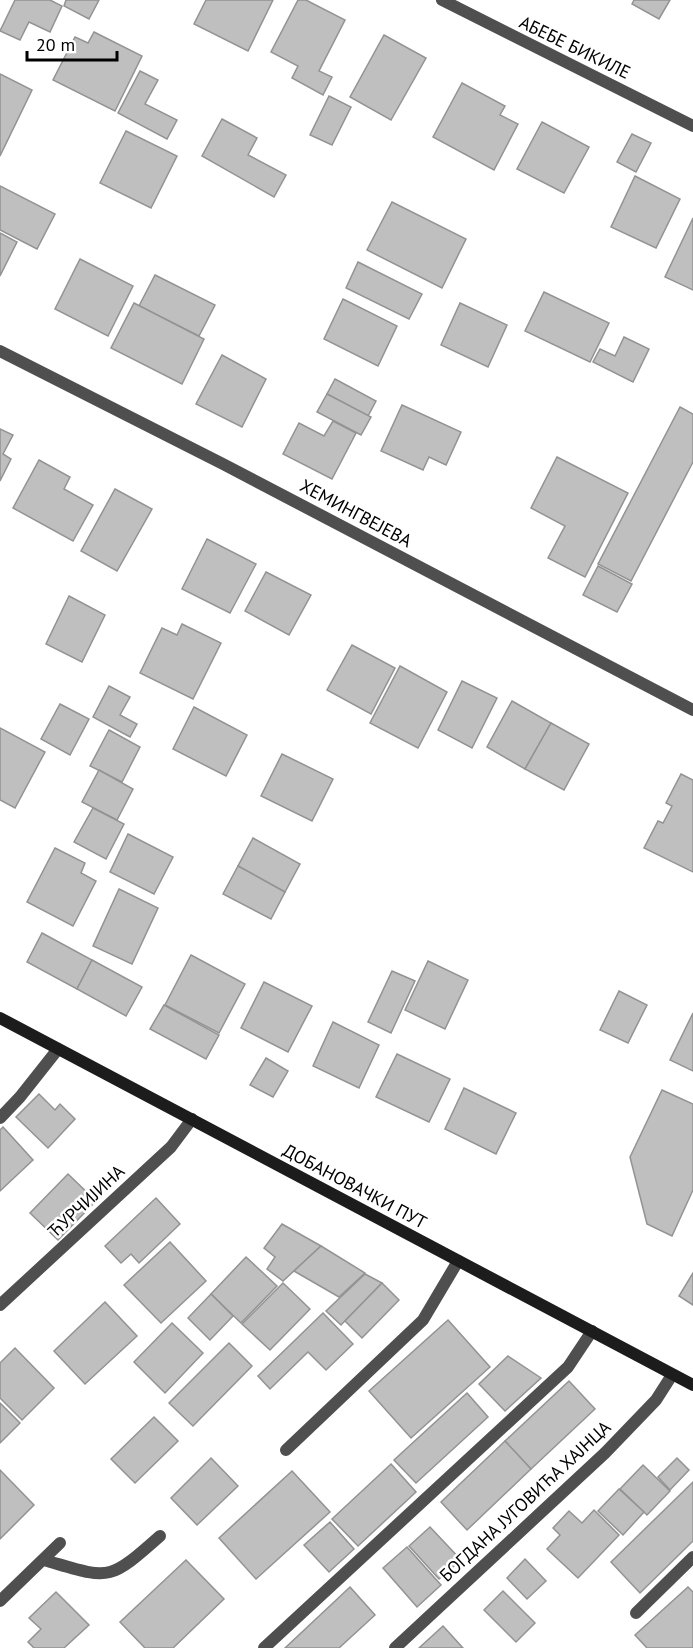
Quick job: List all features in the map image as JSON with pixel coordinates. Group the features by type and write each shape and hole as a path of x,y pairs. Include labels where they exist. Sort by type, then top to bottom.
{"street":[{"name":"АБЕБЕ БИКИЛЕ","path":"442,0 693,126"},
{"name":"ХЕМИНГВЕЈЕВА","path":"0,351 224,464 693,710"},
{"name":"ДОБАНОВАЧКИ ПУТ","path":"0,1018 693,1386"},
{"path":"0,1118 27,1089 58,1049"},
{"name":"ЋУРЧИЈИНА","path":"0,1305 171,1147 192,1119"},
{"path":"286,1450 423,1320 458,1261"},
{"path":"264,1648 568,1366 592,1331"},
{"name":"БОГДАНА ЈУГОВИЋА ХАЈНЦА","path":"395,1648 605,1453 656,1400 672,1375"},
{"path":"44,1560 91,1574 110,1574 126,1566 160,1536"},
{"path":"0,1601 60,1542"},
{"path":"636,1613 693,1557"}],"building":[{"path":"15,0 50,0 62,6 50,32 29,22 20,40 0,31"},
{"path":"66,0 99,0 89,19 64,6"},
{"path":"206,0 273,0 248,51 194,24"},
{"path":"298,0 306,0 345,20 319,71 332,77 323,95 292,78 298,66 271,52"},
{"path":"634,0 670,0 659,19 632,4"},
{"path":"94,32 142,56 115,111 53,80 75,37 88,43"},
{"path":"384,35 426,58 391,120 350,97"},
{"path":"140,71 158,80 145,104 177,120 167,139 118,113"},
{"path":"0,74 32,90 0,156"},
{"path":"462,83 505,106 500,115 518,124 494,170 433,137"},
{"path":"329,96 351,107 332,145 310,135"},
{"path":"222,119 257,138 248,155 286,175 274,197 202,156"},
{"path":"542,122 589,147 564,193 517,169"},
{"path":"126,131 177,156 151,208 100,183"},
{"path":"632,134 651,143 636,172 617,162"},
{"path":"635,176 680,199 656,248 611,227"},
{"path":"0,186 55,214 37,249 0,230"},
{"path":"392,202 466,239 442,288 367,250"},
{"path":"693,218 693,290 665,277"},
{"path":"0,233 17,242 0,276"},
{"path":"80,259 133,286 108,336 55,309"},
{"path":"358,262 422,294 409,319 346,288"},
{"path":"155,275 215,305 199,336 139,306"},
{"path":"544,292 609,323 590,362 525,331"},
{"path":"343,299 397,326 378,366 324,339"},
{"path":"134,303 204,339 182,384 111,348"},
{"path":"460,303 507,325 488,367 441,345"},
{"path":"624,337 649,349 633,382 593,362 600,349 615,356"},
{"path":"222,355 266,379 242,427 196,404"},
{"path":"335,379 376,401 368,416 327,394"},
{"path":"327,394 371,417 361,435 317,412"},
{"path":"402,405 461,432 446,465 429,457 423,470 381,451"},
{"path":"680,407 693,414 693,462 631,581 598,564"},
{"path":"333,421 356,433 332,479 283,454 299,423 324,436"},
{"path":"0,429 13,435 3,454 11,459 0,481"},
{"path":"557,457 628,493 585,577 548,558 565,526 531,508"},
{"path":"39,460 70,477 64,489 93,505 73,541 13,508"},
{"path":"115,489 152,509 117,571 81,551"},
{"path":"207,539 256,564 230,613 182,589"},
{"path":"598,566 632,584 617,612 583,595"},
{"path":"266,572 311,595 289,635 245,611"},
{"path":"69,596 105,615 82,662 46,644"},
{"path":"182,624 221,643 193,699 140,673 162,628 177,635"},
{"path":"352,645 395,668 371,714 327,690"},
{"path":"400,666 447,692 418,748 370,723"},
{"path":"462,681 497,698 472,748 438,730"},
{"path":"109,686 130,697 120,715 137,724 130,737 93,717"},
{"path":"512,701 551,723 525,769 487,747"},
{"path":"60,704 89,719 70,755 41,739"},
{"path":"194,707 247,735 226,776 173,749"},
{"path":"551,723 589,744 564,790 525,769"},
{"path":"0,728 45,752 15,808 0,800"},
{"path":"109,730 140,747 122,782 90,766"},
{"path":"282,754 333,779 312,821 261,796"},
{"path":"99,770 133,789 117,820 82,802"},
{"path":"681,774 693,780 693,872 644,848 658,821 663,823 672,806 666,803"},
{"path":"93,808 124,824 106,859 74,842"},
{"path":"128,834 173,857 154,894 110,872"},
{"path":"253,838 300,864 285,892 238,866"},
{"path":"55,848 85,863 81,873 96,881 73,926 27,902"},
{"path":"238,866 285,892 271,919 223,894"},
{"path":"119,889 158,908 132,964 93,946"},
{"path":"42,933 92,960 77,989 27,962"},
{"path":"191,955 245,984 219,1033 165,1005"},
{"path":"92,960 142,987 126,1016 77,989"},
{"path":"428,961 468,980 445,1029 405,1010"},
{"path":"392,971 415,981 391,1033 368,1022"},
{"path":"264,982 312,1006 288,1052 241,1028"},
{"path":"619,991 647,1005 628,1043 600,1030"},
{"path":"164,1005 219,1035 206,1059 150,1029"},
{"path":"693,1013 693,1071 670,1060"},
{"path":"333,1022 379,1045 359,1088 313,1066"},
{"path":"397,1054 450,1079 429,1122 376,1097"},
{"path":"266,1058 288,1071 273,1097 250,1085"},
{"path":"464,1088 516,1113 496,1154 445,1129"},
{"path":"662,1090 693,1104 693,1190 672,1236 647,1224 630,1157"},
{"path":"39,1094 55,1110 60,1104 75,1119 48,1148 16,1117"},
{"path":"3,1127 33,1160 0,1191 0,1130"},
{"path":"68,1174 96,1201 58,1240 30,1213"},
{"path":"156,1198 180,1224 139,1263 131,1254 121,1263 105,1246"},
{"path":"282,1224 321,1246 283,1281 267,1269 275,1257 264,1248"},
{"path":"170,1242 206,1281 161,1323 124,1285"},
{"path":"321,1246 365,1273 339,1297 294,1271"},
{"path":"246,1257 277,1286 241,1323 211,1294"},
{"path":"693,1273 693,1305 679,1296"},
{"path":"365,1274 382,1283 341,1325 326,1311"},
{"path":"283,1283 310,1309 270,1350 242,1324"},
{"path":"382,1283 399,1300 362,1338 345,1321"},
{"path":"211,1294 233,1316 210,1340 188,1318"},
{"path":"105,1302 137,1336 85,1384 54,1351"},
{"path":"323,1313 353,1344 326,1370 308,1352 270,1389 258,1376"},
{"path":"448,1320 490,1367 411,1438 369,1391"},
{"path":"172,1323 203,1353 165,1393 134,1362"},
{"path":"229,1343 252,1366 193,1426 169,1403"},
{"path":"15,1348 54,1388 22,1420 0,1398 0,1363"},
{"path":"508,1356 541,1378 505,1411 479,1384"},
{"path":"569,1381 595,1409 531,1469 505,1441"},
{"path":"467,1393 488,1417 416,1483 394,1460"},
{"path":"0,1403 20,1423 0,1443"},
{"path":"154,1417 178,1441 135,1483 111,1459"},
{"path":"505,1441 531,1469 467,1530 441,1502"},
{"path":"211,1458 238,1486 197,1525 171,1498"},
{"path":"677,1458 689,1470 670,1490 658,1477"},
{"path":"391,1464 416,1492 358,1546 332,1519"},
{"path":"643,1465 670,1491 647,1515 620,1489"},
{"path":"0,1470 34,1505 0,1539"},
{"path":"292,1471 330,1512 256,1579 219,1538"},
{"path":"693,1482 693,1541 640,1593 611,1562"},
{"path":"619,1489 644,1512 623,1535 598,1511"},
{"path":"594,1510 619,1535 578,1578 547,1549 560,1535 553,1528 569,1511 582,1523"},
{"path":"330,1522 354,1549 329,1572 304,1545"},
{"path":"430,1527 461,1560 439,1579 409,1546"},
{"path":"407,1547 441,1585 417,1607 383,1568"},
{"path":"525,1559 546,1581 527,1599 507,1578"},
{"path":"186,1560 224,1599 173,1648 145,1648 120,1622"},
{"path":"350,1587 375,1615 339,1648 285,1648"},
{"path":"688,1587 693,1592 693,1648 647,1648 635,1635"},
{"path":"503,1591 535,1623 516,1642 484,1610"},
{"path":"56,1592 89,1625 64,1648 34,1648 28,1642 41,1629 29,1618"},
{"path":"443,1626 463,1648 419,1648"}]}
